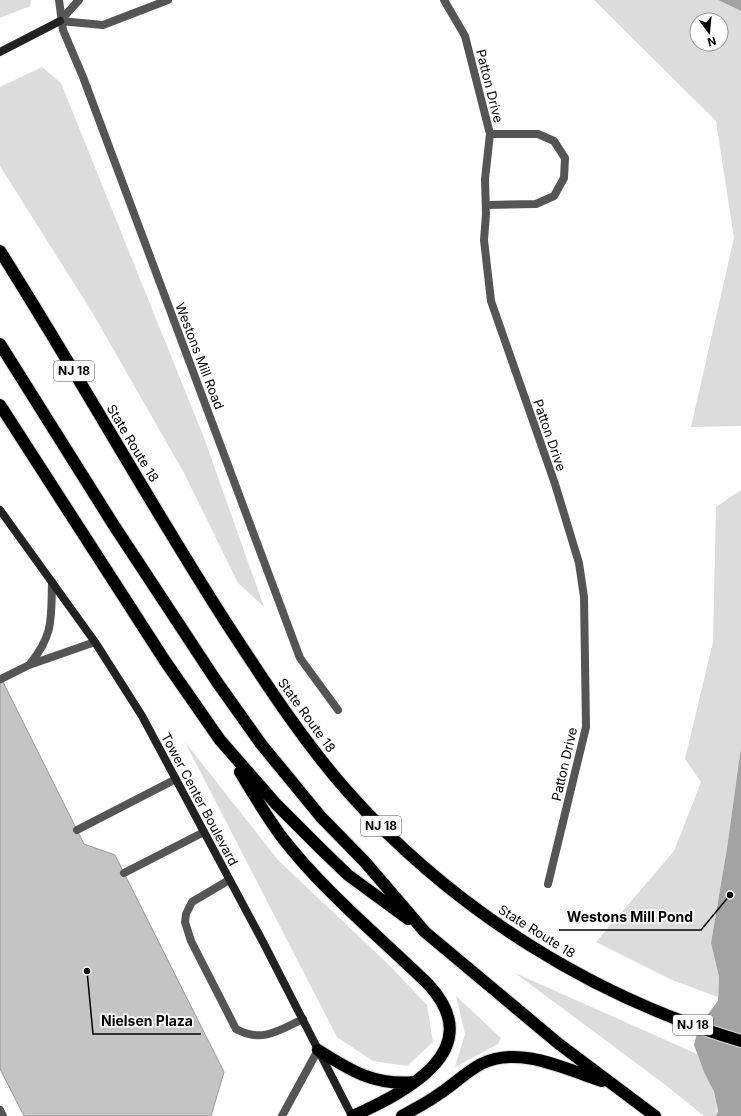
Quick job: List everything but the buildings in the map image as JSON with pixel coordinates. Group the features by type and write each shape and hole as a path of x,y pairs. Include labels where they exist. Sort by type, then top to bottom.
{"highway":[{"name":"State Route 18","path":"0,251 208,594 284,710 347,791 395,841 447,885 497,923 581,974 646,1006 679,1020 741,1041"},
{"name":"NJ 18","path":"0,344 157,591 261,744 321,817 365,862 424,932 532,1022 652,1114"},
{"path":"0,404 165,661 220,740 267,816 295,853 352,912 429,985 441,1000 449,1025 448,1044 445,1052 434,1067 416,1082 396,1095 353,1116"},
{"path":"220,740 276,804 348,875 424,932"},
{"path":"318,1050 338,1062 374,1079 392,1084 416,1082"},
{"path":"402,1116 426,1102 480,1065 506,1056 537,1060 612,1084"},
{"path":"420,1116 426,1102"}],"street":[{"name":"Westons Mill Road","path":"59,0 60,21 300,658 338,710"},
{"path":"0,52 60,21 79,0"},
{"path":"60,21 103,25 168,0"},
{"name":"Patton Drive","path":"444,0 465,36 490,134 485,179 486,205 484,240 491,301 555,484 579,563 584,597 586,727 548,884"},
{"path":"486,205 536,204 548,199 554,196 564,178 565,171 565,158 554,141 538,134 490,134"},
{"name":"Tower Center Boulevard","path":"0,510 95,642 142,716 353,1116"},
{"path":"29,665 45,643 49,633 52,582"},
{"path":"2,679 29,665 95,642"},
{"path":"77,830 176,779"},
{"path":"124,873 204,832"},
{"path":"229,880 192,902 186,914 185,922 191,941 236,1029 247,1035 264,1037 303,1019"},
{"path":"282,1116 318,1050"},
{"path":"0,1110 3,1116"}],"shaded area":[{"path":"0,0 31,0 30,6 0,18"},
{"path":"594,0 718,0 741,11 741,426 691,427 734,238 716,121"},
{"path":"718,0 741,0 741,11"},
{"path":"42,67 61,83 204,438 264,607 238,583 184,473 92,312 0,166 0,87"},
{"path":"741,490 741,747 727,848 711,943 719,977 718,997 672,980 596,942 674,851 701,782 685,759 713,642 716,507"},
{"path":"185,742 278,860 389,965 427,1005 433,1042 407,1066 373,1061 337,1037"},
{"path":"741,747 741,1116 716,1116 718,1111 714,1092 704,1072 694,1045 699,1026 718,1001 719,977 711,943 727,848"},
{"path":"515,973 697,1054 714,1093 717,1109 716,1116 704,1116 663,1083"},
{"path":"456,996 501,1038 498,1044 455,1067 465,1034"}],"place":[{"name":"Westons Mill Pond","path":"730,895"},
{"name":"Nielsen Plaza","path":"87,971"}]}
